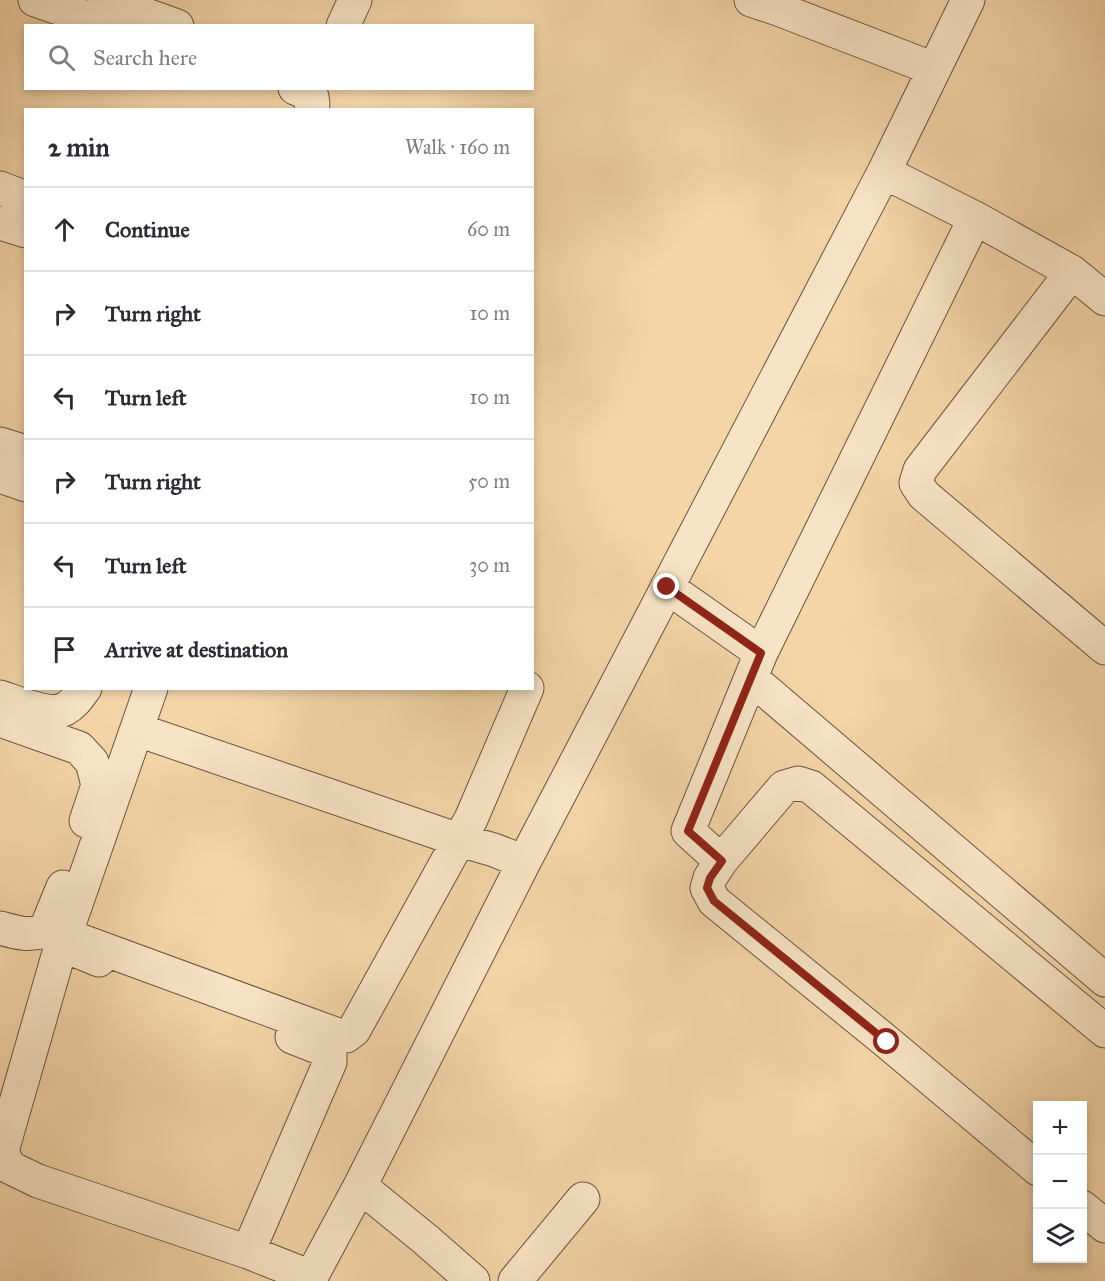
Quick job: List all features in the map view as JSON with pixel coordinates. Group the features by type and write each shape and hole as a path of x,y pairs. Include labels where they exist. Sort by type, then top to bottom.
{"street":[{"path":"35,0 104,24"},
{"path":"104,0 159,14"},
{"path":"344,24 355,0"},
{"path":"248,1252 330,1062 330,1056 325,1050 72,949 62,949 58,956 2,1152 9,1167 38,1181 279,1263 310,1279 360,1186 524,862 884,172 968,0"},
{"path":"770,3 933,69"},
{"path":"300,90 312,98 312,108"},
{"path":"884,172 975,218 1072,272 1105,298"},
{"path":"0,188 24,197"},
{"path":"722,861 688,831 756,665 975,218"},
{"path":"0,223 24,230"},
{"path":"1072,272 920,470 916,483 924,495 1105,648"},
{"path":"0,444 24,451"},
{"path":"0,476 24,484"},
{"path":"667,587 756,665 823,738 1105,980"},
{"path":"0,697 41,710 63,710 73,704 84,690"},
{"path":"150,690 69,924 69,934 76,939 346,1036 354,1030 475,810 526,690"},
{"path":"0,720 79,748 92,762 98,785 58,901 45,931 32,935 0,928"},
{"path":"138,729 524,862"},
{"path":"1033,1165 714,901 707,888 710,878 784,787 798,783 811,787 1105,1030"},
{"path":"1010,951 1037,923"},
{"path":"360,1186 473,1281"},
{"path":"515,1281 582,1199"},
{"path":"1085,1209 1105,1226"}],"route":[{"path":"667,587 761,653 688,831 722,861 710,878 707,888 714,901 887,1042"}]}
